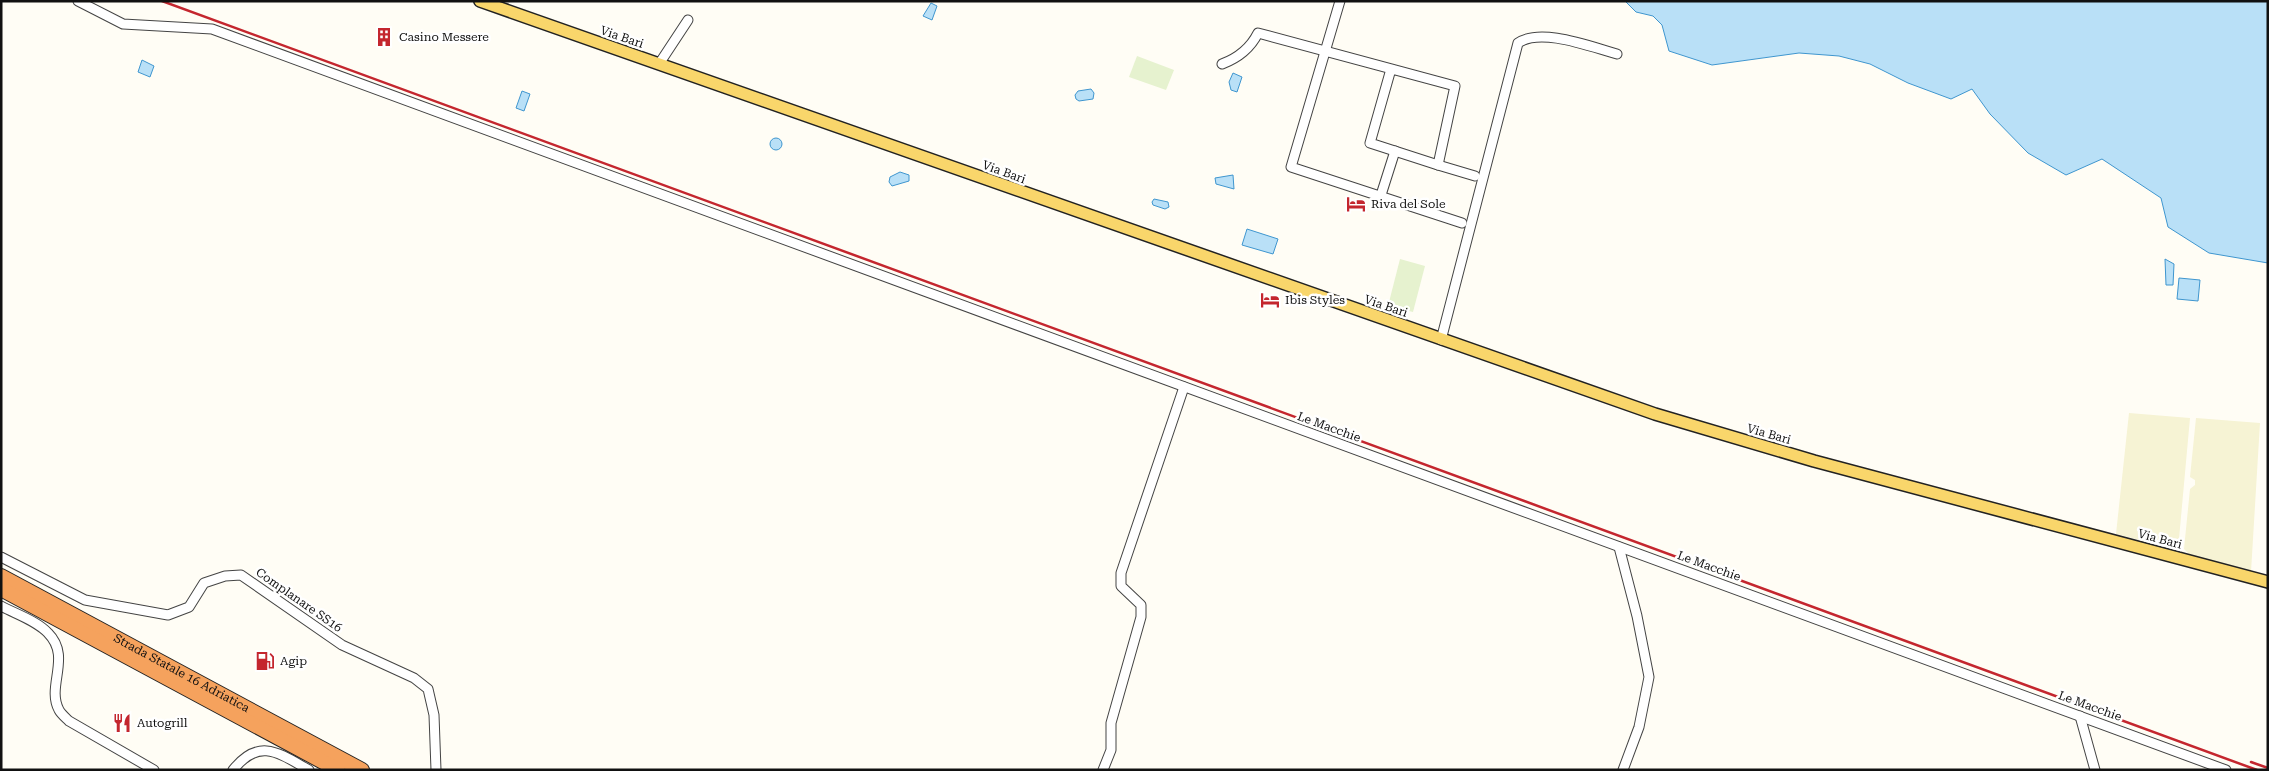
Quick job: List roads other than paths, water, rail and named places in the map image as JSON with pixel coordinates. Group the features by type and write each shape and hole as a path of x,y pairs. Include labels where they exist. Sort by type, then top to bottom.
{"highway":[{"name":"Strada Statale 16 Adriatica","path":"1,576 362,770"},
{"name":"Strada Statale 16 Adriatica","path":"1,589 338,770"}],"main road":[{"name":"Via Bari","path":"480,1 1636,408 1734,438 2268,582"}],"street":[{"name":"Le Macchie","path":"78,1 123,24 212,29 2226,770"},
{"path":"1340,1 1291,166 1381,194 1462,223"},
{"path":"659,64 688,20"},
{"path":"1222,64 1232,60 1253,44 1258,33 1455,86 1438,165"},
{"path":"1440,340 1518,43 1526,37 1535,36 1567,40 1617,54"},
{"path":"1392,69 1370,143 1475,176"},
{"path":"1381,194 1395,151"},
{"path":"1103,770 1111,750 1112,723 1141,617 1141,606 1122,586 1122,573 1184,387"},
{"path":"1618,547 1637,616 1649,677 1639,727 1623,770"},
{"name":"Complanare SS16","path":"1,557 85,600 168,615 190,607 204,583 225,576 241,575 342,645 414,678 428,688 434,725 436,770"},
{"path":"1,606 46,631 55,640 60,662 56,696 59,710 69,722 154,770"},
{"path":"2080,716 2096,770"},
{"path":"233,770 242,758 253,752 264,750 277,752 310,770"}],"water":[{"path":"1625,1 2268,1 2268,263 2209,253 2168,227 2161,198 2102,159 2066,175 2028,153 1990,114 1972,89 1951,99 1908,83 1870,64 1839,56 1799,53 1712,65 1669,51 1662,25 1653,16 1636,12"},
{"path":"931,3 937,6 932,20 923,16"},
{"path":"142,60 154,66 150,77 138,72"},
{"path":"1233,73 1242,77 1237,92 1231,90 1229,82"},
{"path":"1091,89 1094,93 1093,99 1079,101 1076,99 1075,95 1078,91"},
{"path":"522,91 530,94 524,111 516,108"},
{"path":"774,138 778,138 782,144 778,150 774,150 770,146 770,142"},
{"path":"900,172 909,175 909,181 892,186 889,182 890,177"},
{"path":"1233,175 1234,189 1216,184 1215,178"},
{"path":"1154,199 1168,202 1169,207 1165,209 1153,205"},
{"path":"1247,229 1278,239 1273,254 1242,245"},
{"path":"2165,259 2174,264 2173,285 2166,285"},
{"path":"2179,278 2200,280 2198,301 2177,299"}],"railway":[{"path":"162,1 2257,770"},
{"path":"2251,762 2268,768"}],"place":[{"name":"Casino Messere","path":"384,37"},
{"name":"Riva del Sole","path":"1356,204"},
{"name":"Ibis Styles","path":"1270,300"},
{"name":"Agip","path":"265,661"},
{"name":"Autogrill","path":"122,723"}]}
